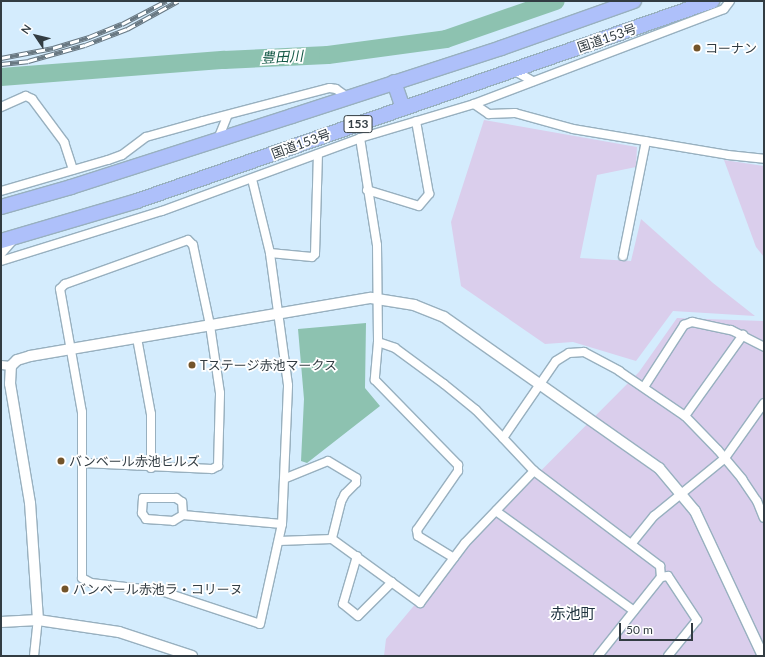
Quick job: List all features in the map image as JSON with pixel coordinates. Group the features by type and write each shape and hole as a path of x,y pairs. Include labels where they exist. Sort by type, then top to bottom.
{"highway":[{"name":"国道153号","path":"1,207 102,177 349,98 501,48 634,1"},
{"name":"国道153号","path":"1,241 137,201 712,1"},
{"path":"394,82 401,109"}],"street":[{"path":"1,261 155,214 396,125 416,121 474,104 724,9 730,1"},
{"path":"513,70 533,81"},
{"path":"1,191 122,155 146,137 227,117 330,88 336,88 349,98"},
{"path":"1,107 26,96 32,99 64,142 73,170"},
{"path":"474,104 489,114 515,113 573,129 764,159"},
{"path":"396,125 401,109"},
{"path":"218,139 227,117"},
{"path":"366,190 419,206 429,194 416,121"},
{"path":"360,138 366,190 377,244 378,342 375,380 458,465 458,471 417,530 418,536 454,558"},
{"path":"623,256 646,141"},
{"path":"302,143 330,150"},
{"path":"270,254 312,257 315,254 318,154"},
{"path":"102,177 108,160"},
{"path":"83,463 151,468 212,469 218,466 220,393 210,325 193,245 188,240 65,284 60,289 82,412 83,463 80,548 82,578 85,581 161,591 260,624 282,524 286,478 288,385 270,254 252,179"},
{"path":"1,254 16,237"},
{"path":"34,656 38,620 30,503 6,365 30,356 279,312 378,298 414,305 444,317 659,468 683,494 695,511 723,567 763,656"},
{"path":"644,387 684,325 692,322 743,335 764,347"},
{"path":"685,416 743,335"},
{"path":"137,338 151,414 151,468"},
{"path":"378,342 395,348 476,410 534,471 632,543 660,566 661,578"},
{"path":"503,438 561,356 576,351 584,352 644,387 685,416 725,458 742,479 762,506 764,518"},
{"path":"632,543 654,516 683,494 725,458 764,403"},
{"path":"286,478 328,461 356,478 356,483 345,494 341,502 332,539"},
{"path":"279,541 332,539 420,603 465,543 534,471"},
{"path":"183,515 182,502 176,498 143,498 143,518 173,521 183,515 282,524"},
{"path":"496,511 634,611"},
{"path":"357,556 343,604 358,616 392,582"},
{"path":"598,656 661,578 668,576 697,620 668,656"},
{"path":"1,622 38,620 119,632 192,656"}],"shaded area":[{"path":"484,120 637,147 636,167 597,175 580,258 631,261 641,219 713,283 755,316 673,311 636,361 573,342 545,344 461,286 451,222"},
{"path":"724,160 764,166 764,257 756,247"},
{"path":"764,316 764,656 384,656 386,639 454,558 639,372 677,318 763,321"},
{"path":"366,323 365,388 380,406 307,463 301,461 304,399 298,329"}],"waterway":[{"name":"豊田川","path":"1,77 224,60 328,55 446,39 556,1"}],"railway":[{"path":"1,58 53,48 89,37 122,24 166,1"},
{"path":"1,64 28,61 85,45 127,29 178,1"}],"place":[{"name":"コーナン","path":"697,48"},
{"name":"Tステージ赤池マークス","path":"192,365"},
{"name":"バンベール赤池ヒルズ","path":"61,461"},
{"name":"バンベール赤池ラ・コリーヌ","path":"65,589"}],"district":[{"name":"赤池町","path":"573,614"}]}
